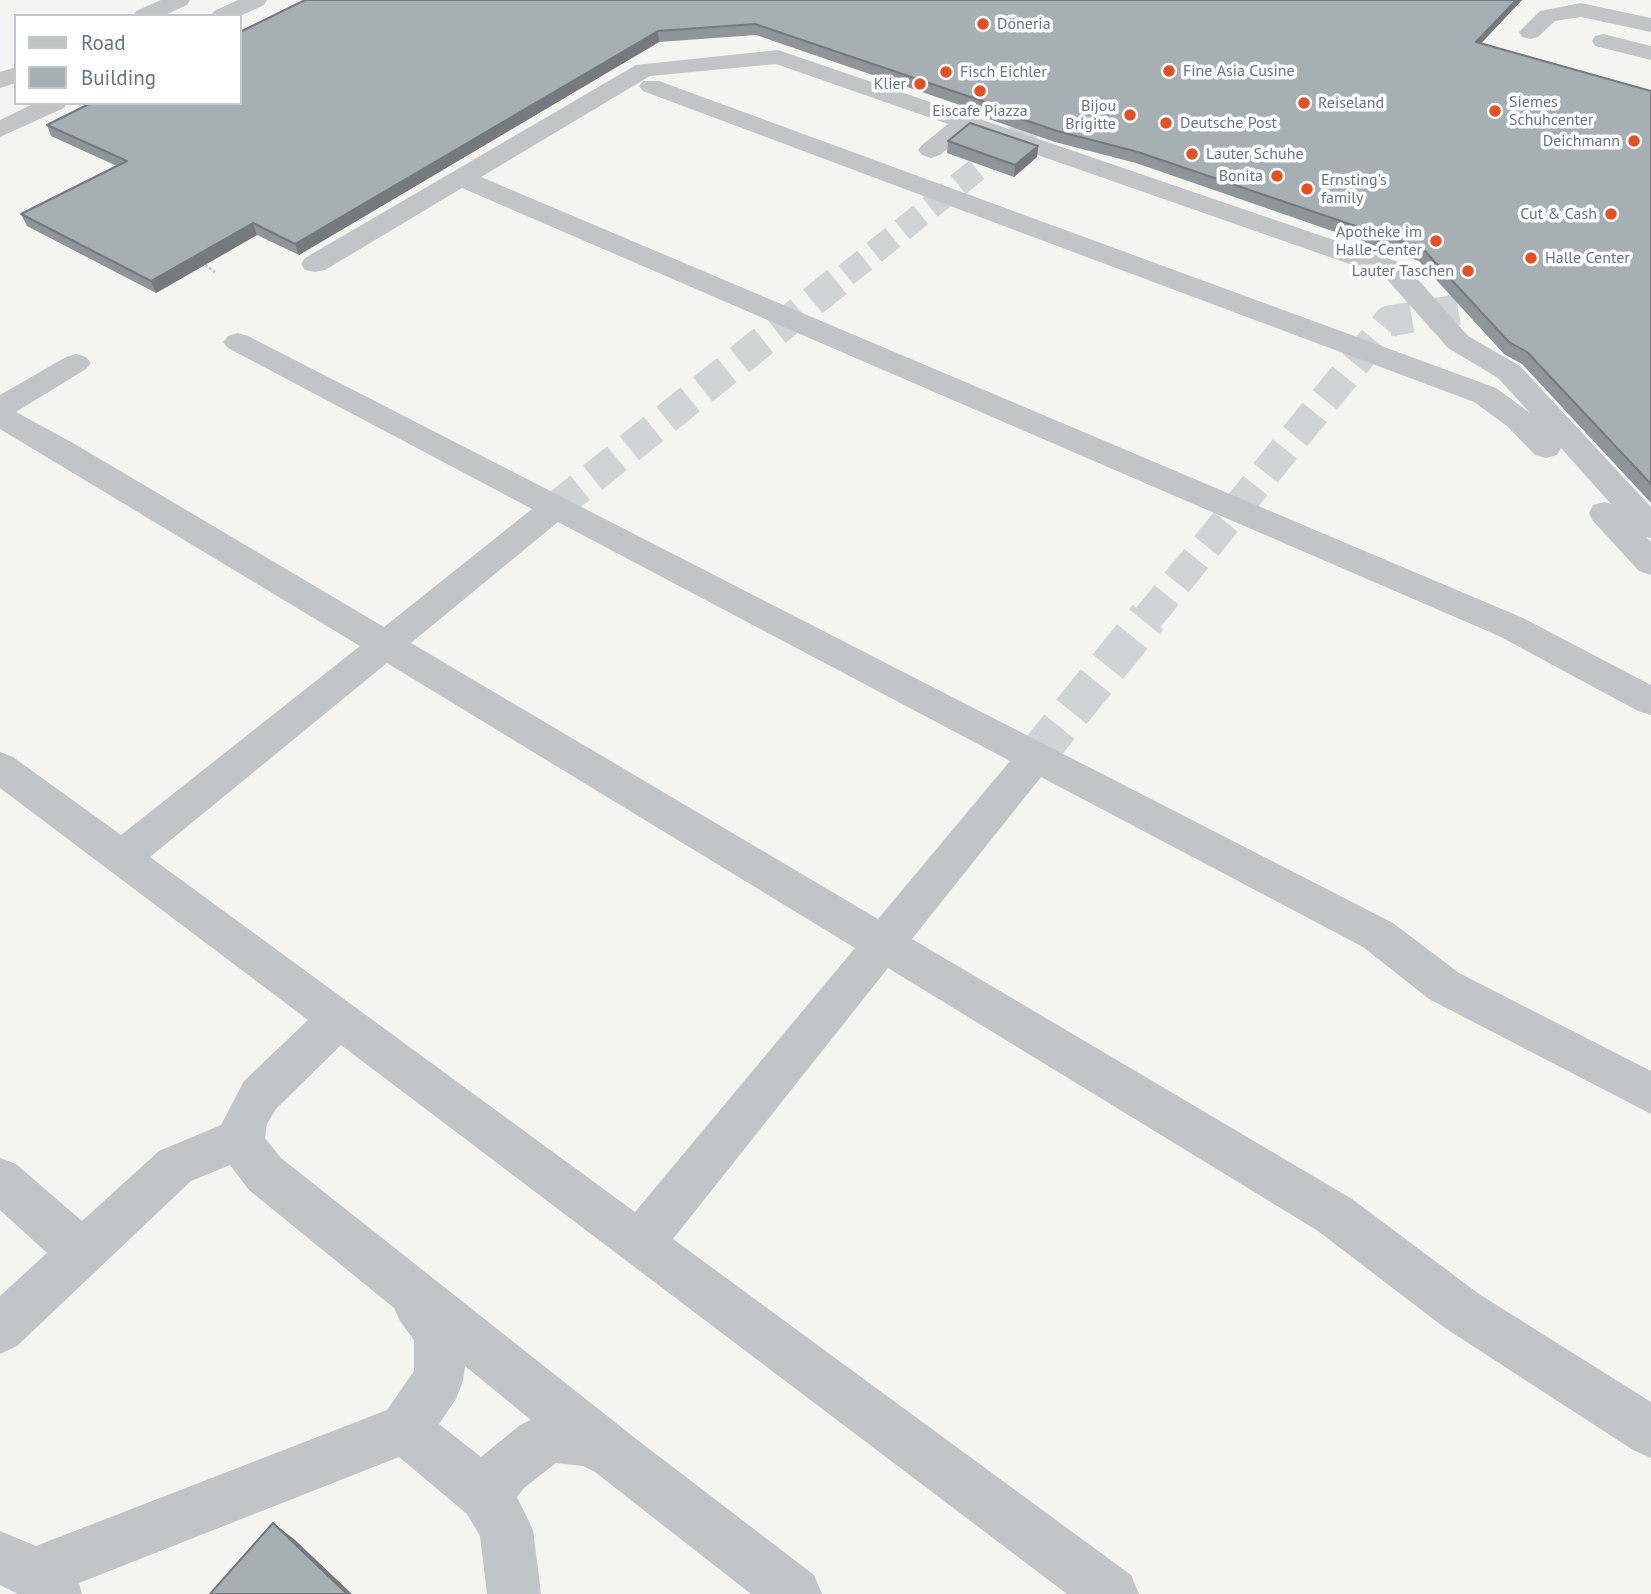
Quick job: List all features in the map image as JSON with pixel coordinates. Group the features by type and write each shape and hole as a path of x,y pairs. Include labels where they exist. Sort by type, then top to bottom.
{"street":[{"path":"155,14 178,0"},
{"path":"226,14 256,0"},
{"path":"1530,32 1548,16 1581,10 1651,25"},
{"path":"1603,41 1651,53"},
{"path":"709,108 727,95 714,46"},
{"path":"329,271 473,184 644,70 714,46 778,57 1286,233 1356,269 1394,270 1458,342 1509,372 1549,416 1651,563"},
{"path":"819,96 843,80"},
{"path":"651,86 1485,395 1518,419 1604,494 1651,527"},
{"path":"881,117 904,101"},
{"path":"0,130 51,105"},
{"path":"931,150 967,122"},
{"path":"1041,178 1066,156"},
{"path":"1116,200 1137,181"},
{"path":"473,184 1511,627 1651,701"},
{"path":"1187,227 1209,206"},
{"path":"1265,255 1286,233"},
{"path":"238,342 1378,935 1444,986 1651,1094"},
{"path":"1431,375 1458,342"},
{"path":"0,408 76,363"},
{"path":"0,416 1335,1214 1462,1311 1651,1432"},
{"path":"1518,419 1549,416"},
{"path":"121,858 556,507"},
{"path":"640,1243 1035,757"},
{"path":"0,767 1112,1594"},
{"path":"339,1019 260,1095 244,1122 242,1139 249,1155 265,1174 617,1456 795,1594"},
{"path":"0,1329 175,1166 209,1150 242,1139"},
{"path":"0,1180 81,1252"},
{"path":"31,1575 405,1429 438,1381 441,1357 439,1340 432,1324 399,1280"},
{"path":"405,1429 486,1495 506,1530 514,1594"},
{"path":"486,1495 505,1469 523,1454 538,1443 556,1437 590,1442 617,1456"}],"path":[{"path":"205,265 215,272"}],"building":[{"name":"Halle Center","path":"305,0 1516,0 1476,42 1651,91 1651,484 1527,352 1509,342 1423,249 1138,152 1057,131 987,107 991,104 755,24 658,31 295,244 253,223 151,281 21,214 127,161 47,125 87,105 242,105 242,31"},
{"path":"970,123 1038,146 1015,165 948,141"},
{"path":"273,1523 347,1594 210,1594"}],"tunnel":[{"path":"846,275 1035,123"},
{"path":"556,507 848,273"},
{"path":"1147,619 1389,321 1463,309"},
{"path":"1035,757 1148,617"}],"place":[{"name":"Döneria","path":"983,24"},
{"name":"Fine Asia Cusine","path":"1169,71"},
{"name":"Fisch Eichler","path":"946,72"},
{"name":"Klier","path":"920,84"},
{"name":"Eiscafe Piazza","path":"980,91"},
{"name":"Reiseland","path":"1304,103"},
{"name":"Siemes Schuhcenter","path":"1495,111"},
{"name":"Bijou Brigitte","path":"1130,115"},
{"name":"Deutsche Post","path":"1166,123"},
{"name":"Deichmann","path":"1634,141"},
{"name":"Lauter Schuhe","path":"1192,154"},
{"name":"Bonita","path":"1277,176"},
{"name":"Ernsting's family","path":"1307,189"},
{"name":"Cut & Cash","path":"1611,214"},
{"name":"Apotheke im Halle-Center","path":"1436,241"},
{"name":"Halle Center","path":"1531,258"},
{"name":"Lauter Taschen","path":"1468,271"}]}
